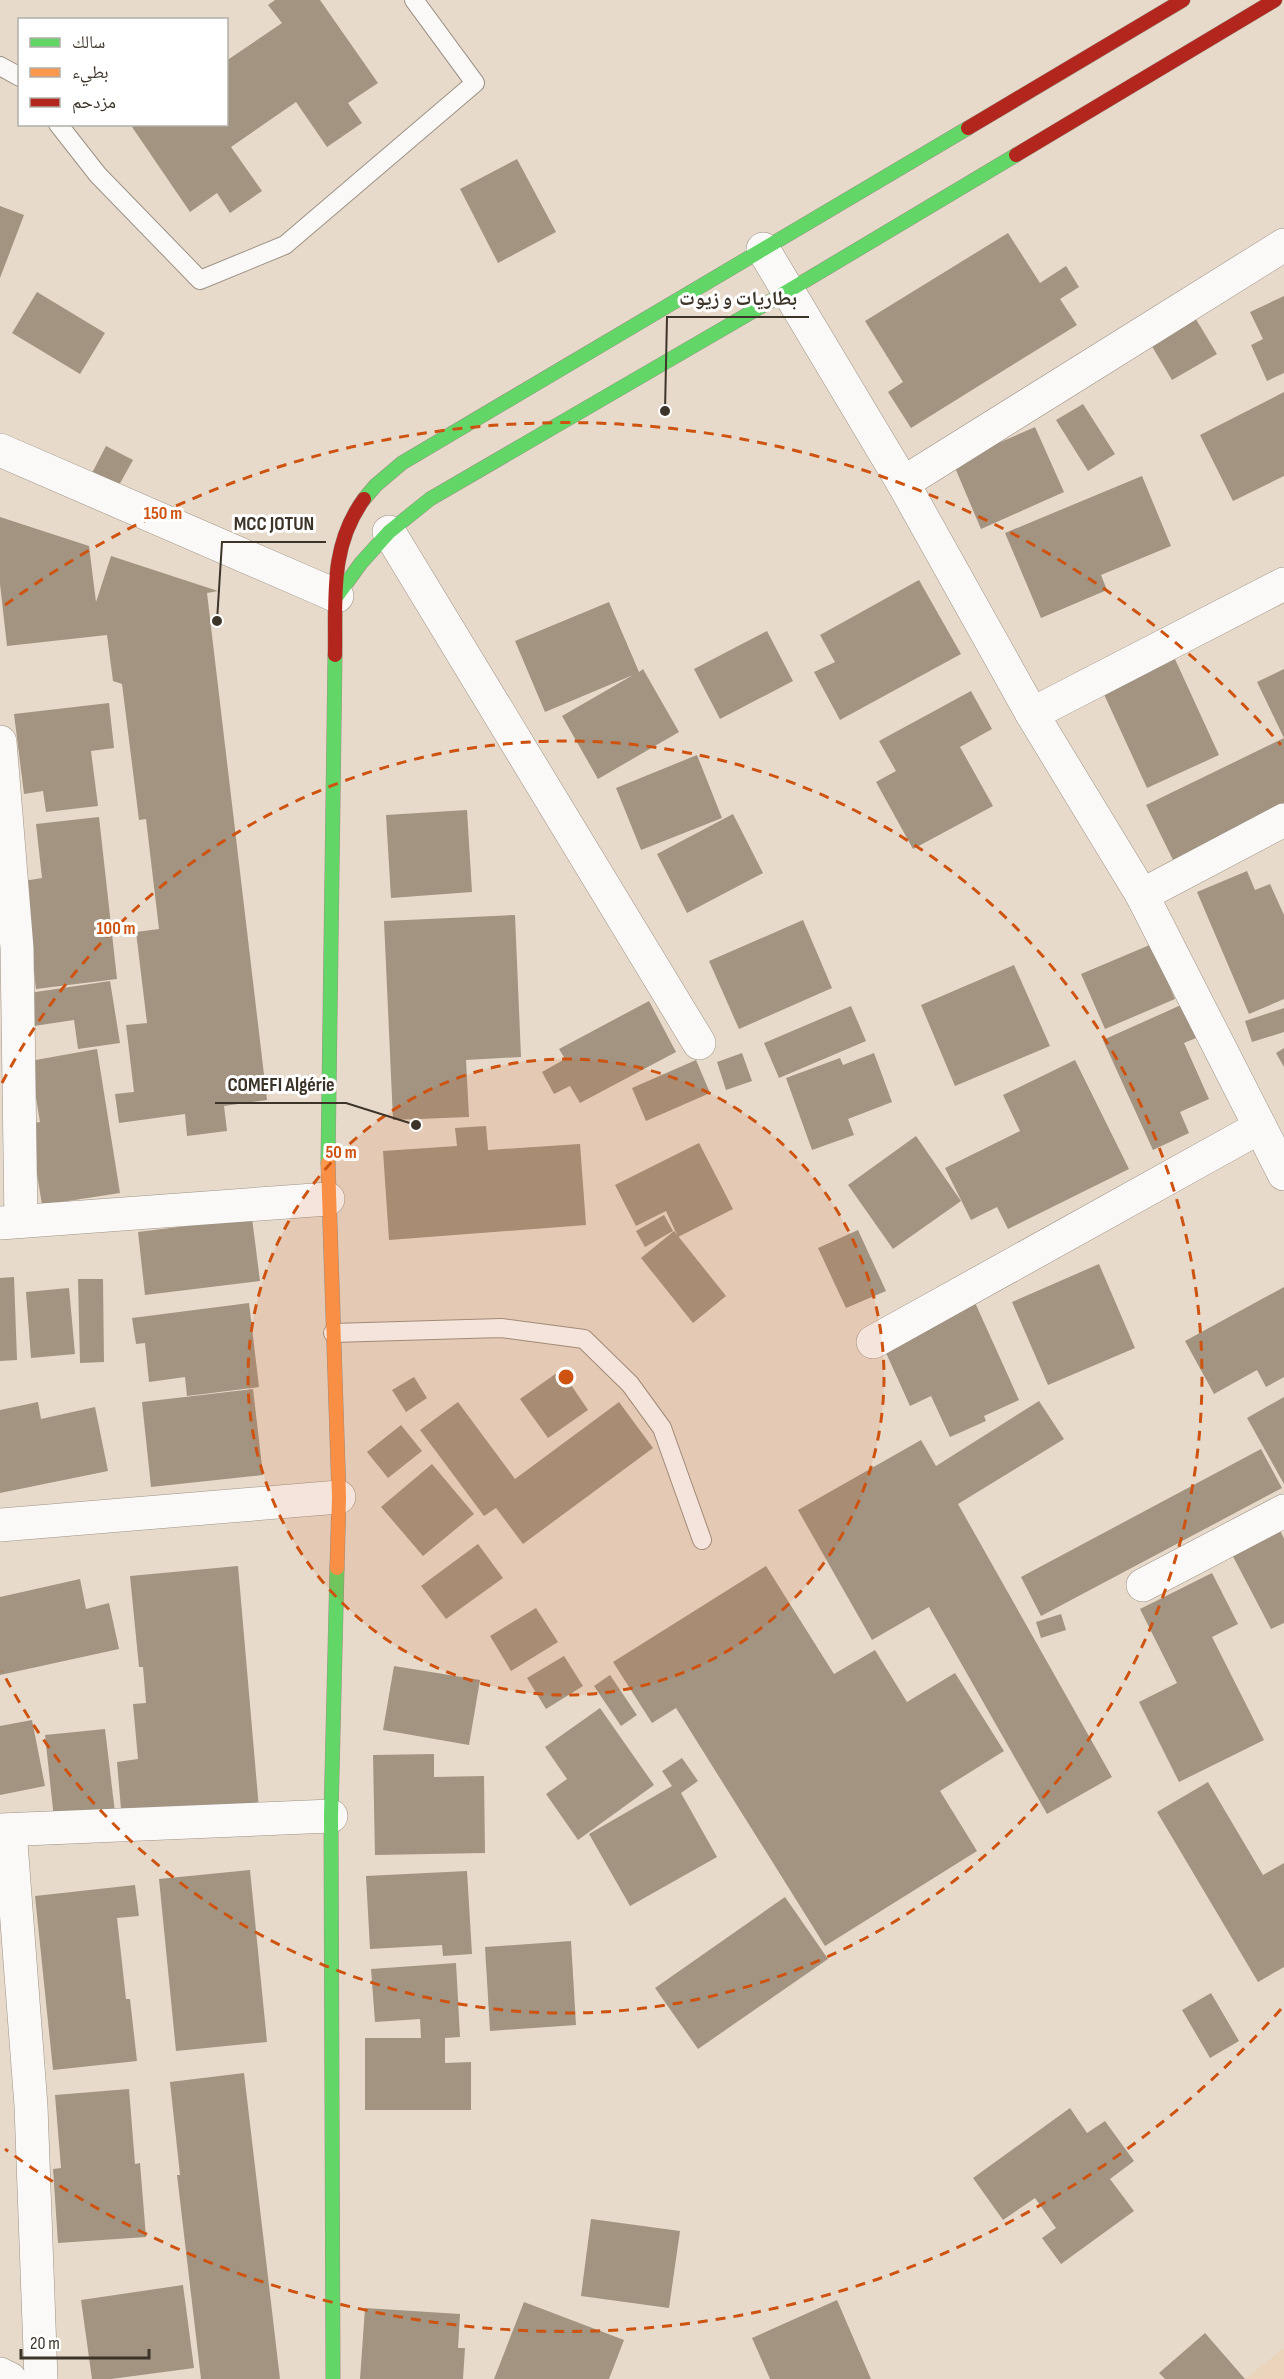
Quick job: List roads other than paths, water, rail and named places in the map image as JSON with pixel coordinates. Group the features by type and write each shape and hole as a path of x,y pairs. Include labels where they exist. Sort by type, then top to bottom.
{"main road":[{"path":"333,2379 331,1816 339,1497 328,1199 336,565 344,535 357,507 377,482 402,463 1183,0"},
{"path":"337,596 361,563 389,532 430,499 788,291 1275,0"}],"street":[{"path":"903,483 1284,246"},
{"path":"763,249 903,483 1032,714 1142,895 1275,1150 873,1342"},
{"path":"0,450 337,596"},
{"path":"389,532 699,1043"},
{"path":"1032,714 1284,584"},
{"path":"0,741 17,948 10,1222 328,1199"},
{"path":"1142,895 1284,820"},
{"path":"0,1525 339,1497"},
{"path":"1143,1585 1284,1511"},
{"path":"41,2379 31,2106 5,1830 331,1816"},
{"path":"0,2374 10,2379"}],"lane":[{"path":"60,126 98,175 200,280 285,246 475,83 414,0"},
{"path":"0,66 18,76"},
{"path":"333,1333 501,1328 584,1339 630,1384 662,1428 702,1540"}],"place":[{"name":"بطاريات و زيوت","path":"665,411"},
{"name":"MCC JOTUN","path":"217,621"},
{"name":"COMEFI Algérie","path":"416,1125"}]}
